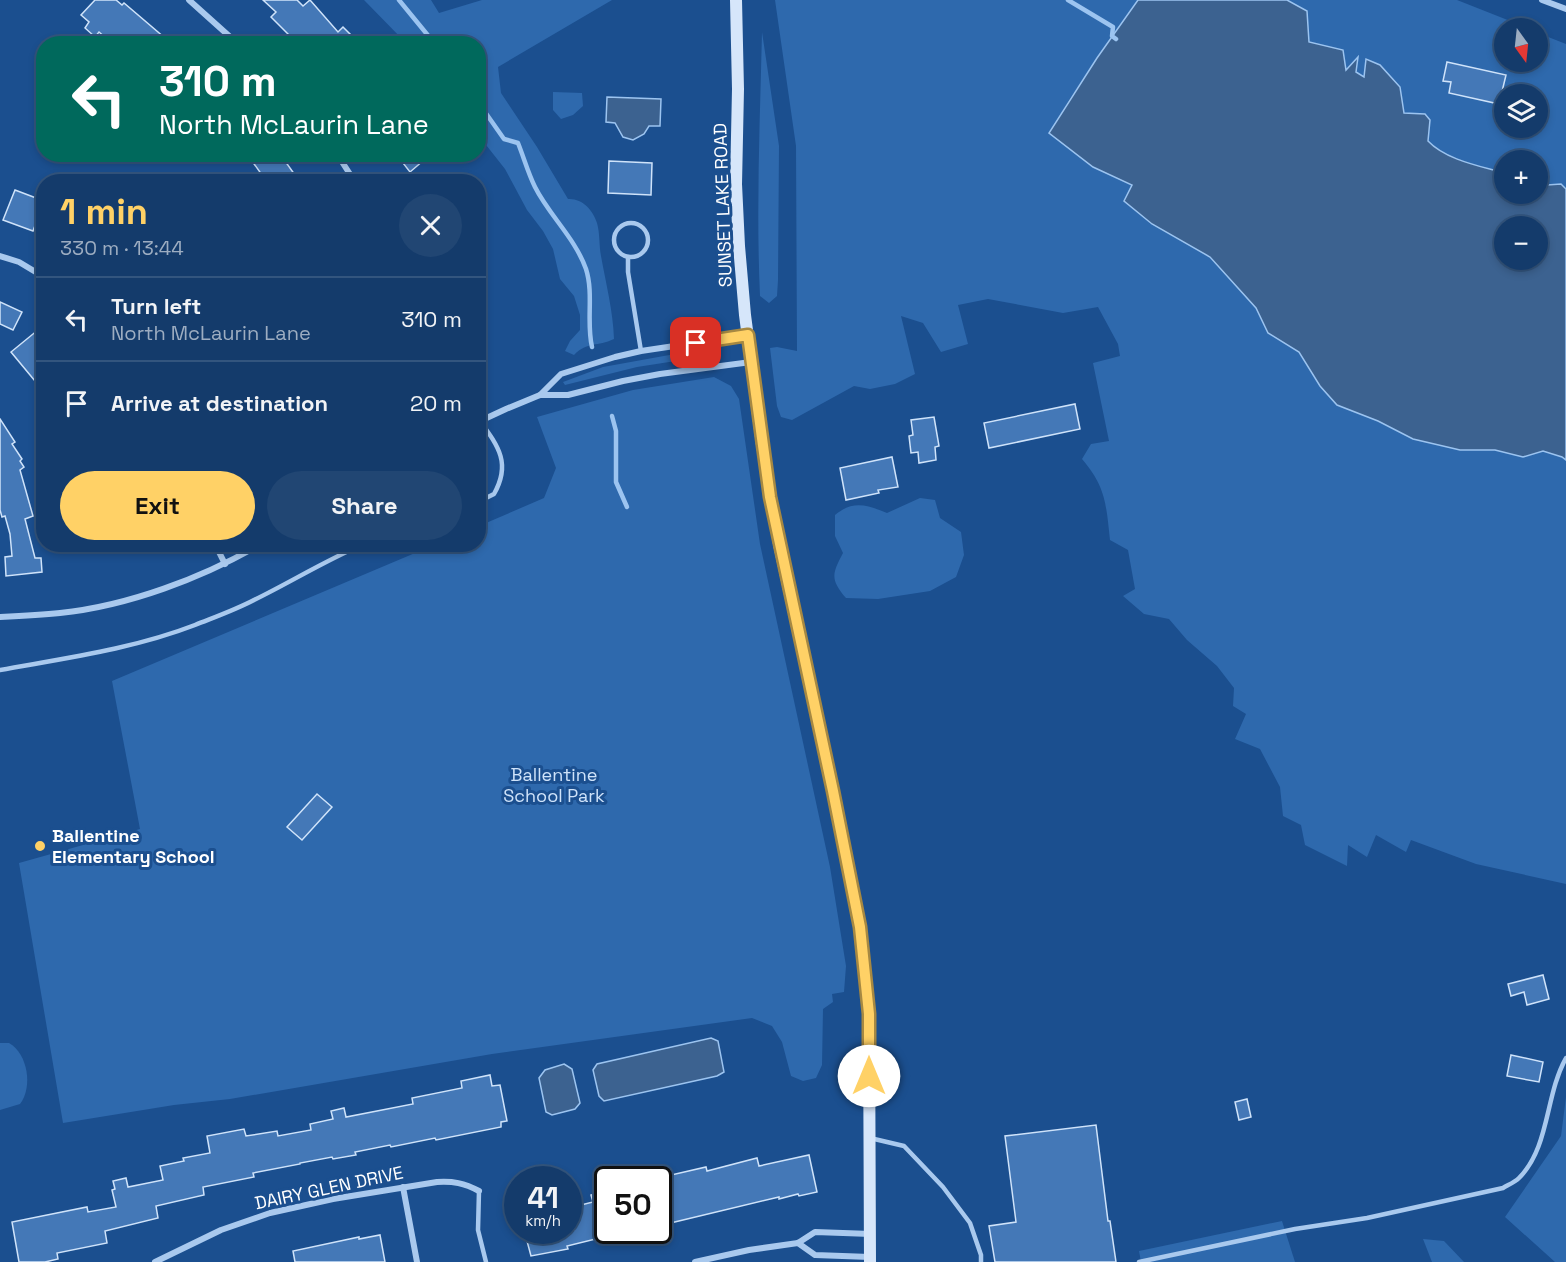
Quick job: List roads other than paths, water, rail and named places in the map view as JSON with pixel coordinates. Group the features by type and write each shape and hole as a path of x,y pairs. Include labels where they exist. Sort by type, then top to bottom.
{"main road":[{"name":"SUNSET LAKE ROAD","path":"736,0 738,89 736,184 739,246 751,362 772,507 860,927 869,1014 870,1259"}],"street":[{"path":"189,0 229,36"},
{"path":"1542,0 1566,9"},
{"path":"0,256 19,262 36,272"},
{"path":"540,395 561,374 615,357 748,335"},
{"path":"486,417 540,395 568,395 660,374 751,362"},
{"path":"219,552 225,564"},
{"path":"0,617 62,613 108,604 185,581 247,552"},
{"name":"DAIRY GLEN DRIVE","path":"155,1262 221,1230 270,1213 333,1199 450,1181 466,1184 478,1191"},
{"path":"403,1187 417,1262"},
{"path":"695,1262 749,1250 798,1244 815,1232 871,1234"},
{"path":"798,1244 815,1255 870,1259"}],"lane":[{"path":"634,222 644,228 649,239 642,254 628,256 619,252 615,247 614,234 622,225 634,222"},
{"path":"628,256 628,272 641,351"},
{"path":"486,430 495,442 503,471 494,494 486,498"},
{"path":"0,670 111,650 194,626 255,600 348,552"},
{"path":"1139,1262 1295,1229 1367,1218 1503,1188 1519,1179 1539,1149 1559,1071 1566,1058"},
{"path":"869,1137 904,1146 943,1187 970,1223 981,1262"},
{"path":"478,1191 478,1230 486,1262"}],"waterway":[{"path":"399,0 428,36"},
{"path":"1068,0 1113,27 1112,36 1116,39"},
{"path":"486,113 504,139 518,143 535,187 569,237 586,269 592,347"},
{"path":"612,416 616,431 616,482 627,507"}],"place":[{"name":"Ballentine Elementary School","path":"40,846"}],"park label":[{"name":"Ballentine School Park","path":"554,785"}]}
